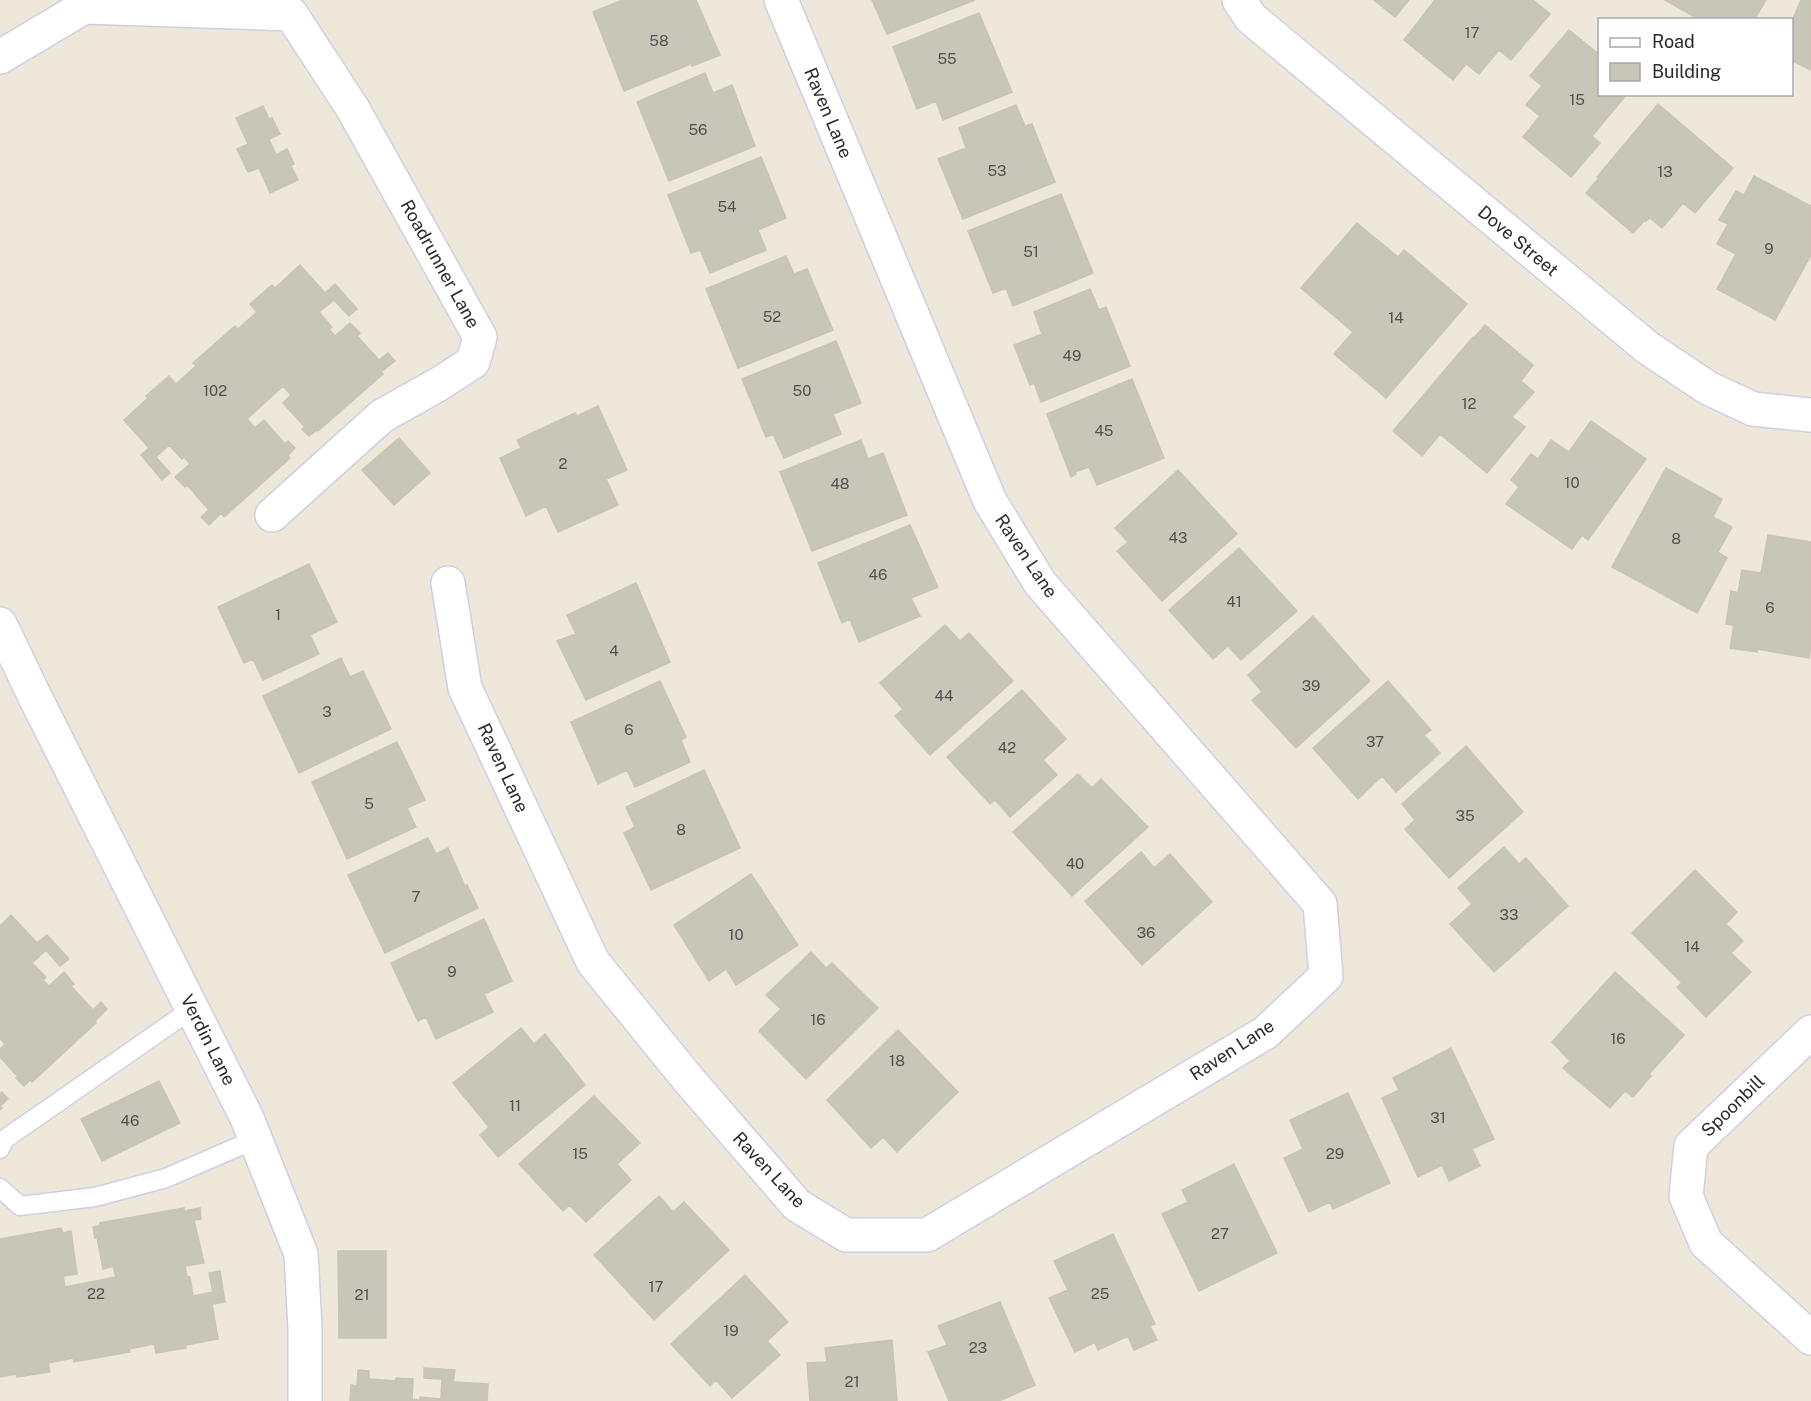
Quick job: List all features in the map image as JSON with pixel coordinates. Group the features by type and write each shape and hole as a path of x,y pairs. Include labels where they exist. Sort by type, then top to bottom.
{"street":[{"name":"Raven Lane","path":"448,583 465,688 593,962 688,1079 796,1205 846,1235 927,1235 1265,1033 1326,975 1320,904 1040,583 990,501 781,0"},
{"name":"Roadrunner Lane","path":"82,3 291,14 353,109 480,337 473,362 382,416 272,515"},
{"path":"0,57 82,3"},
{"name":"Dove Street","path":"1245,9 1648,348 1708,388 1753,409 1811,415"},
{"name":"Verdin Lane","path":"0,624 9,668 36,699 247,1118 301,1254 305,1328 305,1401"},
{"name":"Spoonbill","path":"1811,1032 1691,1146 1686,1196 1706,1243 1811,1338"}],"lane":[{"path":"0,1149 5,1139 192,1009"},
{"path":"0,1188 20,1206 95,1197 166,1178 256,1140"}],"building":[{"path":"623,0 696,0 720,55 624,91 593,12"},
{"path":"872,0 975,0 887,34"},
{"path":"1374,0 1409,0 1395,17"},
{"path":"1435,0 1533,0 1550,14 1511,60 1499,50 1479,74 1466,64 1453,80 1404,40"},
{"path":"1665,0 1766,0 1755,18 1696,18"},
{"path":"1801,0 1811,0 1811,70 1793,61 1793,19"},
{"path":"979,13 1012,92 943,120 936,101 917,109 893,47"},
{"path":"1569,30 1598,53 1598,96 1625,96 1592,136 1600,143 1571,177 1523,137 1540,116 1526,105 1542,86 1530,76"},
{"path":"705,73 713,93 732,85 755,146 669,181 637,102"},
{"path":"1658,104 1733,168 1695,213 1683,203 1662,228 1650,218 1645,220 1633,233 1586,193"},
{"path":"1016,105 1025,126 1032,124 1055,182 963,219 938,159 966,148 959,128"},
{"path":"263,106 280,134 269,139 276,155 287,149 294,164 291,166 298,180 270,193 259,168 248,172 237,149 248,144 236,118"},
{"path":"761,157 786,218 758,230 766,250 710,273 700,250 691,253 668,195"},
{"path":"1754,176 1811,206 1811,255 1775,320 1717,289 1736,254 1717,244 1728,224 1719,220 1736,191 1744,195"},
{"path":"1061,194 1093,273 1013,306 1006,288 993,293 968,231"},
{"path":"1357,223 1398,257 1404,250 1467,304 1386,398 1334,354 1353,332 1301,288"},
{"path":"786,256 794,274 807,269 833,330 738,368 706,289"},
{"path":"300,265 325,293 335,284 357,309 349,316 334,300 319,312 332,327 329,329 335,336 350,323 360,333 357,336 379,360 388,353 395,361 318,431 309,436 302,429 305,427 283,403 291,395 283,386 247,419 255,428 264,420 285,444 288,441 295,448 288,455 290,458 224,517 221,513 209,525 201,517 209,510 188,486 185,487 175,477 190,464 169,445 156,457 170,473 162,480 141,455 149,448 124,420 169,376 176,384 196,366 193,363 235,326 238,329 257,312 250,304 272,285 275,288"},
{"path":"1090,289 1099,310 1106,307 1130,366 1041,402 1034,383 1030,385 1014,345 1042,334 1034,312"},
{"path":"1485,325 1533,365 1521,381 1534,392 1512,417 1525,427 1487,473 1440,434 1422,456 1393,431"},
{"path":"836,341 861,403 833,414 841,434 784,458 773,434 766,437 742,379"},
{"path":"1132,379 1164,458 1097,485 1089,467 1075,472 1076,474 1071,477 1047,414"},
{"path":"598,406 627,470 606,479 618,505 558,532 546,506 526,516 500,458 521,448 517,440 575,413 577,416"},
{"path":"1591,421 1646,459 1588,540 1582,535 1572,549 1506,504 1519,487 1511,480 1531,454 1538,459 1551,440 1569,452"},
{"path":"399,438 430,473 394,505 362,470"},
{"path":"861,440 868,459 883,453 907,515 812,551 780,472"},
{"path":"1666,468 1722,499 1713,517 1732,527 1718,552 1727,558 1697,613 1612,567"},
{"path":"1178,470 1237,534 1162,601 1117,551 1128,542 1115,528"},
{"path":"910,525 938,587 911,598 920,616 859,642 850,619 842,623 818,563"},
{"path":"1768,535 1811,542 1809,658 1757,649 1757,652 1730,648 1734,625 1726,624 1731,591 1738,593 1742,570 1761,573"},
{"path":"1239,548 1297,611 1241,660 1228,646 1213,659 1169,610"},
{"path":"309,564 337,622 310,635 319,654 263,680 253,659 244,663 218,607"},
{"path":"636,583 670,662 586,700 557,641 576,634 567,615"},
{"path":"1313,616 1370,681 1296,748 1252,700 1262,692 1248,675"},
{"path":"945,625 960,641 969,633 1013,681 930,755 895,716 903,709 880,683"},
{"path":"341,658 350,677 363,671 391,729 299,773 263,696"},
{"path":"660,681 686,737 681,740 690,762 635,787 627,770 598,784 571,722"},
{"path":"1388,681 1431,730 1424,735 1440,753 1396,792 1382,776 1358,799 1313,748"},
{"path":"1022,690 1066,739 1043,760 1057,775 1010,817 995,800 990,804 947,757"},
{"path":"397,742 425,800 407,808 416,827 347,859 312,782"},
{"path":"1466,746 1523,812 1449,878 1405,829 1415,820 1402,804"},
{"path":"704,770 740,848 651,890 624,833 635,827 626,807"},
{"path":"1078,774 1092,788 1101,779 1148,827 1072,896 1013,832"},
{"path":"428,838 436,854 448,848 478,908 385,953 348,875"},
{"path":"1504,847 1519,864 1526,858 1568,906 1494,972 1450,924 1472,904 1458,888"},
{"path":"1141,852 1154,868 1170,854 1212,902 1142,965 1085,901"},
{"path":"1695,870 1737,912 1726,924 1743,941 1731,953 1751,972 1706,1017 1677,987 1682,983 1632,933"},
{"path":"751,874 798,945 736,985 726,969 709,981 674,925"},
{"path":"11,915 37,943 47,935 69,959 60,966 46,950 32,963 46,977 43,980 49,986 64,972 74,984 71,986 93,1010 101,1002 107,1009 94,1022 96,1023 32,1082 30,1080 24,1086 0,1057 0,1049 5,1044 0,1038 0,926"},
{"path":"484,919 512,981 484,994 493,1012 436,1039 426,1017 418,1021 391,963"},
{"path":"811,952 826,968 832,963 878,1008 806,1079 759,1031 781,1009 766,995"},
{"path":"1615,972 1684,1035 1649,1074 1651,1076 1633,1097 1625,1091 1610,1108 1563,1068 1570,1061 1552,1042"},
{"path":"521,1028 534,1044 545,1034 585,1085 498,1157 480,1135 489,1127 453,1083"},
{"path":"898,1030 958,1092 897,1152 883,1137 871,1148 827,1100"},
{"path":"1451,1048 1494,1139 1472,1149 1480,1166 1449,1181 1442,1165 1418,1177 1382,1098 1399,1090 1393,1078"},
{"path":"159,1081 180,1123 102,1161 81,1119"},
{"path":"2,1092 8,1099 0,1106 0,1093"},
{"path":"1348,1093 1390,1183 1333,1209 1330,1202 1309,1212 1284,1158 1303,1149 1290,1120"},
{"path":"594,1096 640,1143 617,1164 631,1180 586,1222 569,1205 563,1211 519,1164"},
{"path":"1234,1164 1277,1253 1199,1291 1162,1214 1188,1202 1182,1190"},
{"path":"659,1196 673,1212 684,1202 729,1250 654,1320 594,1255"},
{"path":"184,1208 184,1211 200,1208 201,1219 194,1220 204,1263 185,1266 187,1277 190,1277 193,1296 213,1292 209,1273 220,1271 225,1302 212,1304 218,1339 156,1353 154,1344 129,1349 130,1352 74,1362 73,1358 48,1363 50,1372 0,1377 0,1239 61,1228 63,1233 71,1231 77,1274 63,1276 65,1287 116,1277 113,1266 103,1269 93,1227 100,1226 100,1223"},
{"path":"1113,1234 1155,1324 1150,1326 1157,1340 1134,1350 1128,1336 1098,1350 1095,1342 1075,1352 1049,1298 1068,1290 1054,1261"},
{"path":"338,1251 386,1251 386,1338 339,1338"},
{"path":"745,1275 788,1322 767,1341 780,1355 732,1398 716,1380 710,1386 671,1344"},
{"path":"1000,1302 1035,1385 999,1401 949,1401 928,1352 947,1345 938,1326"},
{"path":"892,1340 897,1401 810,1401 807,1363 827,1362 825,1348"},
{"path":"424,1368 455,1370 453,1382 488,1384 487,1401 350,1401 351,1385 357,1386 358,1370 369,1371 369,1379 396,1381 396,1378 413,1379 412,1399 420,1400 420,1397 441,1399 442,1379 424,1378"}]}
